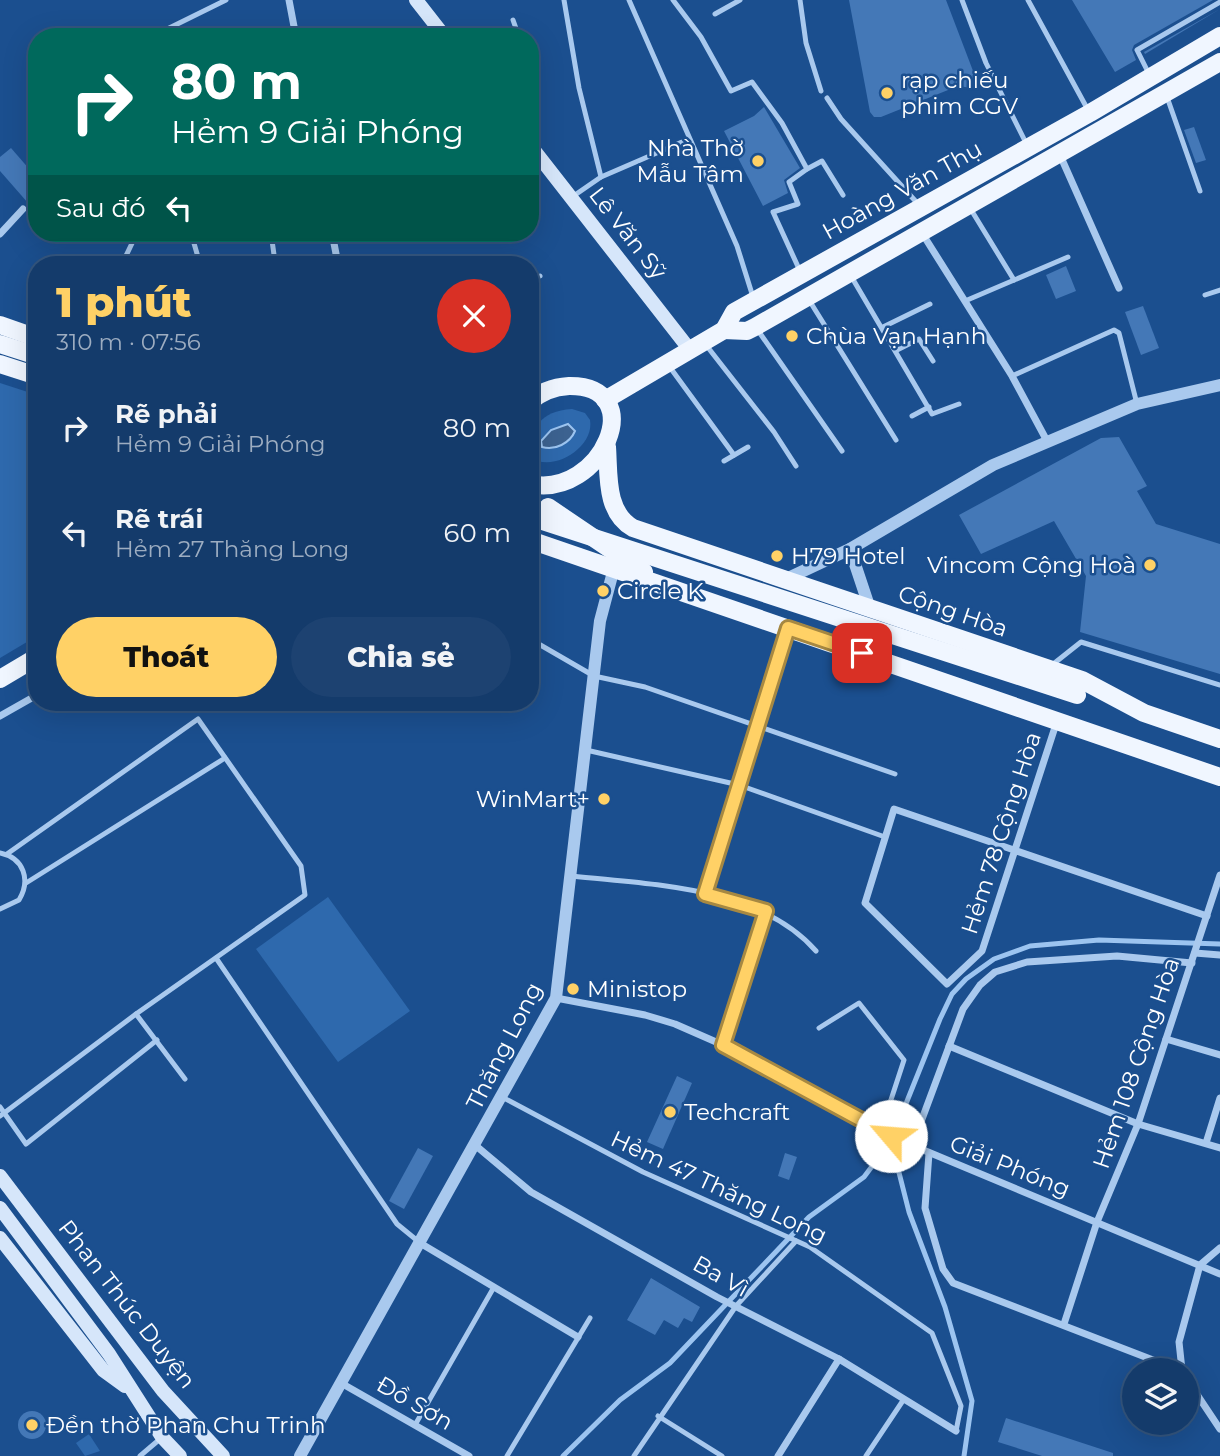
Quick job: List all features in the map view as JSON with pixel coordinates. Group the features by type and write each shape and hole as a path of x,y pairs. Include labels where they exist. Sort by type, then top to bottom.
{"main road":[{"path":"416,0 438,28"},
{"name":"Hoàng Văn Thụ","path":"605,400 724,330 734,312 754,300 1090,113 1220,36"},
{"name":"Hoàng Văn Thụ","path":"724,330 747,331 755,327 1220,62"},
{"name":"Lê Văn Sỹ","path":"539,156 697,346"},
{"path":"0,326 28,335"},
{"path":"0,344 28,353"},
{"path":"0,364 28,373"},
{"path":"539,395 555,387 574,386 590,390 605,400"},
{"name":"Cộng Hòa","path":"605,400 613,421 607,447 613,506 628,525 1082,680 1144,713 1220,739"},
{"path":"539,484 553,484 582,473 607,447"},
{"path":"539,491 569,553"},
{"path":"548,507 665,586"},
{"path":"539,520 1077,695 1144,713"},
{"path":"539,543 1220,777"},
{"path":"0,679 28,662"},
{"name":"Phan Thúc Duyện","path":"0,1176 163,1391 223,1456"},
{"path":"0,1208 102,1345 162,1437 180,1456"},
{"path":"0,1238 103,1370 135,1394"}],"street":[{"path":"289,0 294,28"},
{"path":"1060,154 1119,288"},
{"path":"0,234 23,209"},
{"path":"921,232 1012,376 1047,441"},
{"path":"784,580 850,549 979,472 1047,441 1137,404 1220,385"},
{"path":"850,549 870,609"},
{"name":"Thăng Long","path":"300,1456 556,998 594,676 604,603 614,568"},
{"path":"0,716 28,700"},
{"name":"Hẻm 78 Cộng Hòa","path":"885,837 865,903 947,984 982,951 1057,721"},
{"path":"885,837 894,809 1207,916"},
{"name":"Hẻm 108 Cộng Hòa","path":"1064,1324 1097,1222 1138,1124 1220,875"},
{"path":"1195,953 1220,955"},
{"path":"910,1145 963,1009 980,985 995,972 1027,962 1136,956 1192,962"},
{"name":"Giải Phóng","path":"556,998 660,1019 723,1045 910,1145 1220,1274"},
{"path":"1166,1039 1220,1055"},
{"path":"949,1046 1138,1124 1220,1148"},
{"path":"1206,1143 1220,1098"},
{"name":"Ba Vì","path":"475,1145 531,1192 718,1297 839,1359 956,1431"},
{"path":"929,1153 924,1201 947,1276 961,1287 1150,1358"},
{"path":"420,1243 578,1338"},
{"path":"1180,1358 1179,1342 1200,1265 1220,1248"},
{"path":"778,1456 839,1359"},
{"name":"Đồ Sơn","path":"341,1383 469,1456"},
{"path":"1199,1398 1220,1429"}],"lane":[{"path":"169,28 226,0"},
{"path":"564,0 579,88 601,177"},
{"path":"629,0 737,246 754,300"},
{"path":"673,0 701,37 732,91 752,82 782,123 807,169"},
{"path":"715,14 740,0"},
{"path":"800,0 806,43 821,91"},
{"path":"962,0 986,63 1028,147"},
{"path":"1028,0 1090,113"},
{"path":"1150,77 1137,50 1220,2"},
{"path":"513,20 516,28"},
{"path":"1166,94 1199,191"},
{"path":"827,98 841,119 921,207"},
{"path":"572,197 601,177 689,139"},
{"path":"802,274 773,212 798,204 789,182 822,161 842,195"},
{"path":"969,205 1014,280"},
{"path":"965,301 1068,257"},
{"path":"849,273 897,350 932,414 959,404"},
{"path":"1205,295 1220,290"},
{"path":"807,297 896,440"},
{"path":"883,327 930,304"},
{"path":"755,327 842,451"},
{"path":"1012,376 1114,330 1119,333 1137,404"},
{"path":"897,350 919,339 933,361"},
{"path":"697,346 774,432 796,466"},
{"path":"667,364 734,455"},
{"path":"912,416 929,407"},
{"path":"724,461 748,447"},
{"path":"705,894 788,628"},
{"path":"1048,668 1081,642 1220,685"},
{"path":"539,644 594,676 645,687 895,774"},
{"path":"26,883 21,865 3,853 198,719 301,866 304,895 1,1112 26,1144 157,1040"},
{"path":"586,750 739,785 885,837"},
{"path":"1,909 19,900 26,883 225,758"},
{"path":"572,876 705,894 766,911 800,933 816,951"},
{"path":"723,1045 766,911"},
{"path":"216,958 397,1224 420,1243"},
{"path":"819,1028 859,1003 904,1060 887,1112 873,1127"},
{"path":"136,1014 185,1079"},
{"name":"Hẻm 47 Thăng Long","path":"502,1097 643,1172 788,1237 831,1260 932,1333 961,1406 956,1431"},
{"path":"634,1456 658,1416 736,1306 796,1241"},
{"path":"415,1425 494,1287"},
{"path":"507,1456 590,1318"},
{"path":"866,1456 904,1399"},
{"path":"658,1416 722,1456"},
{"path":"140,1456 162,1437"}],"shaded area":[{"path":"0,383 28,392 28,641 0,658"},
{"path":"572,409 585,413 590,420 586,440 570,455 560,460 539,461 539,423 545,417 561,410"},
{"path":"568,424 575,431 570,439 557,447 542,447 541,441 551,430"},
{"path":"328,897 410,1011 338,1062 256,949"},
{"path":"89,1434 100,1451 85,1456 76,1443"}],"building":[{"path":"849,0 946,0 978,84 972,88 958,86 881,117 874,117 870,112"},
{"path":"1072,0 1213,0 1134,45 1132,50 1136,60 1115,72"},
{"path":"1220,9 1145,54 1144,52"},
{"name":"Nhà Thờ Mẫu Tâm","path":"764,107 800,168 784,180 788,193 763,206 724,131 754,116"},
{"path":"1194,127 1206,160 1196,163 1184,130"},
{"path":"11,148 28,168 28,203 0,171 0,157"},
{"path":"1066,266 1076,291 1056,299 1046,275"},
{"path":"1143,306 1159,348 1141,355 1125,312"},
{"name":"Vincom Cộng Hoà","path":"1119,437 1147,486 1137,491 1156,524 1220,544 1220,674 1080,632 1086,576 1054,521 981,554 959,515 1101,438"},
{"name":"Techcraft","path":"677,1076 692,1083 663,1149 647,1142"},
{"path":"418,1148 433,1156 404,1209 389,1201"},
{"path":"785,1153 797,1157 789,1180 778,1176"},
{"path":"651,1278 700,1307 692,1322 684,1318 678,1328 664,1320 655,1335 627,1320"},
{"name":"Đền thờ Phan Chu Trinh","path":"32,1411 42,1415 46,1425 42,1435 32,1439 22,1435 18,1425 22,1415"},
{"path":"1006,1418 1113,1453 1113,1456 1042,1456 998,1442"}],"waterway":[{"path":"563,1456 620,1400 670,1363 809,1217 864,1177 891,1141 940,1019 952,994 966,979 994,959 1030,946 1099,940 1220,944"},
{"path":"891,1141 909,1212 945,1307 972,1401 964,1456"}],"place":[{"name":"rạp chiếu phim CGV","path":"887,93"},
{"name":"Nhà Thờ Mẫu Tâm","path":"758,161"},
{"name":"Chùa Vạn Hạnh","path":"792,336"},
{"name":"H79 Hotel","path":"777,556"},
{"name":"Vincom Cộng Hoà","path":"1150,565"},
{"name":"Circle K","path":"603,591"},
{"name":"WinMart+","path":"604,799"},
{"name":"Ministop","path":"573,989"},
{"name":"Techcraft","path":"670,1112"},
{"name":"Đền thờ Phan Chu Trinh","path":"32,1425"}],"route":[{"path":"862,653 788,628 705,894 766,911 723,1045 891,1136"}]}
